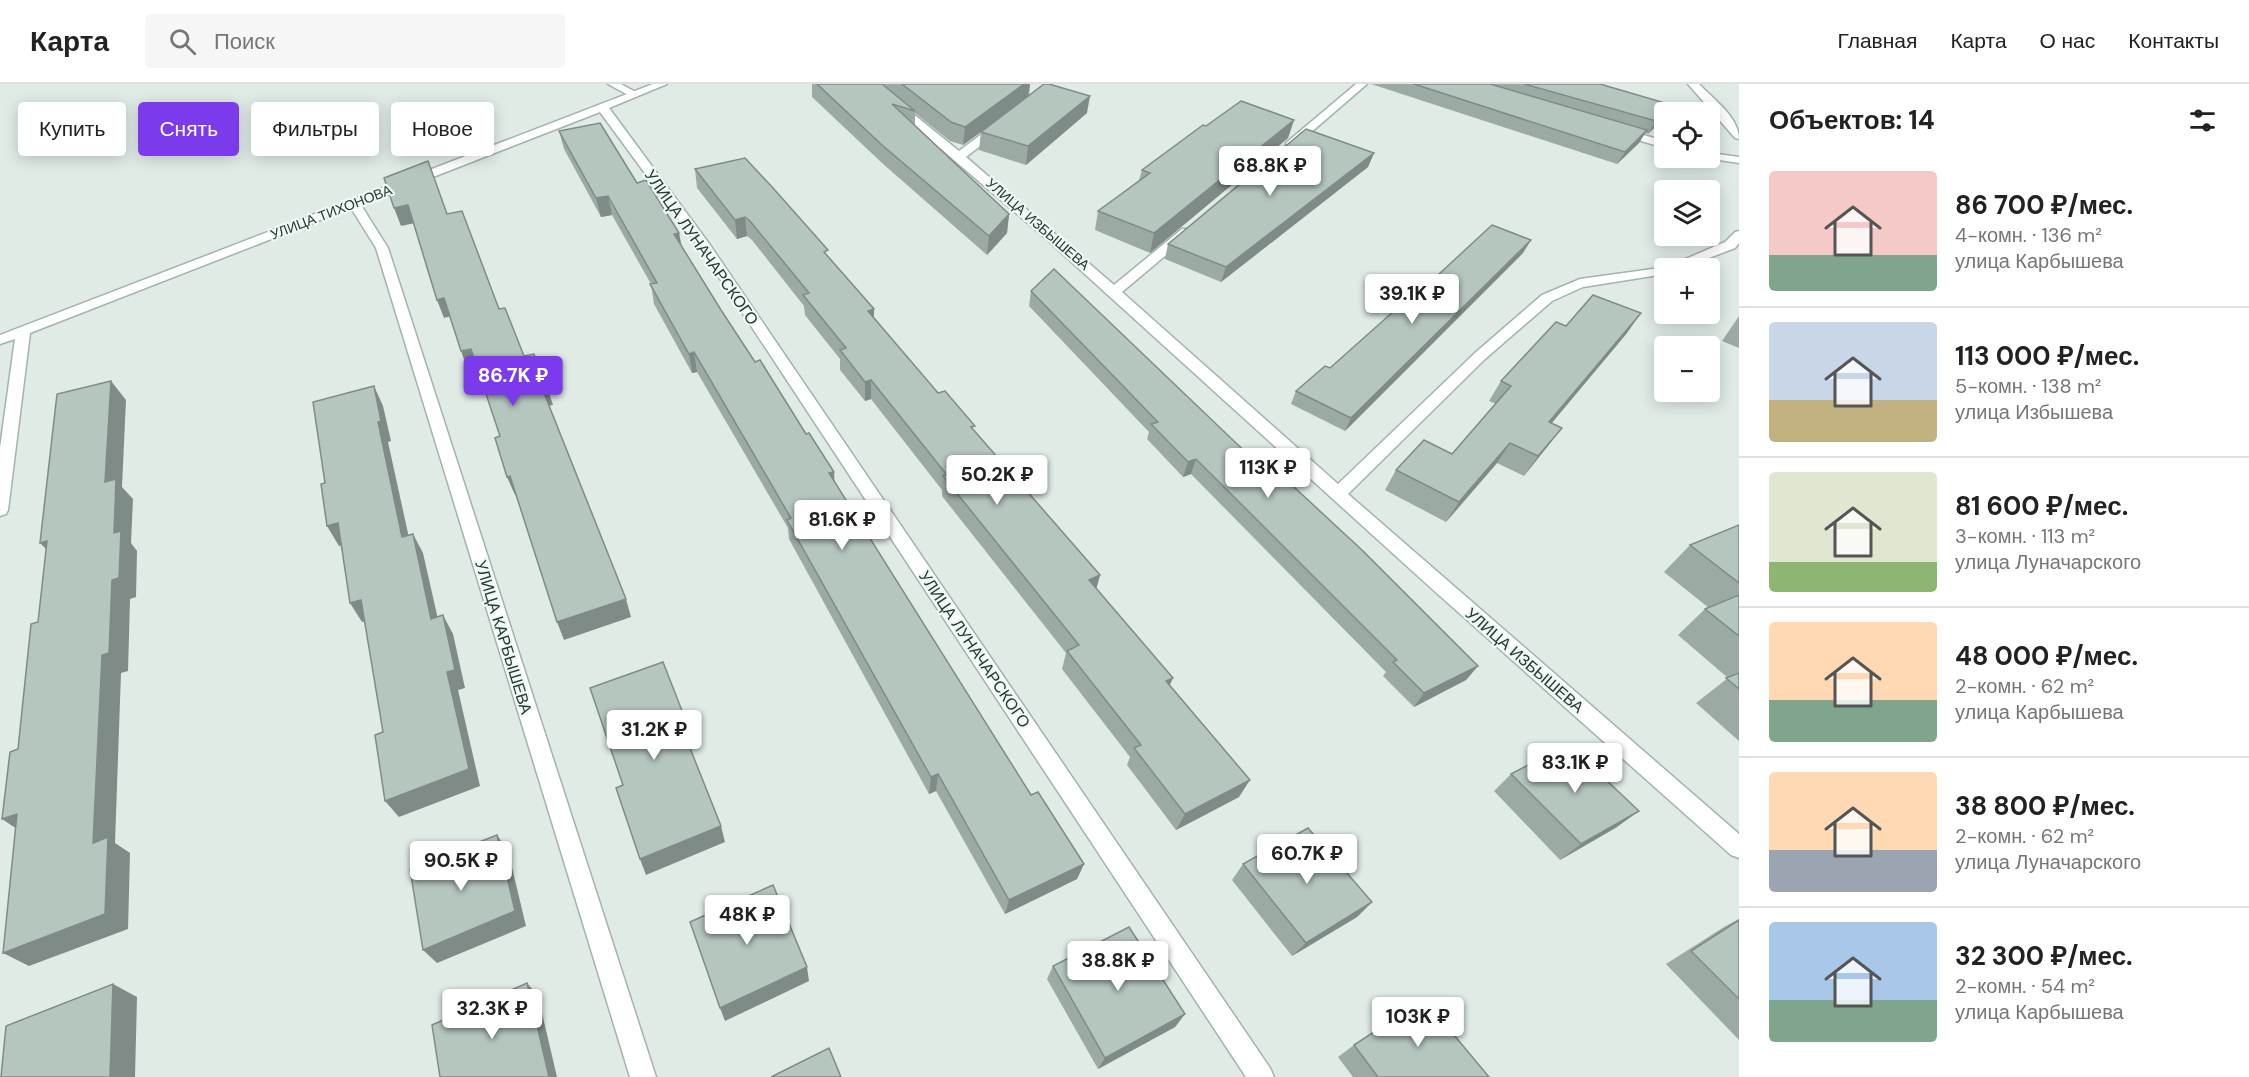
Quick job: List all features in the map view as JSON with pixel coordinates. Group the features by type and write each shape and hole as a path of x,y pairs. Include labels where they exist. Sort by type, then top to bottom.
{"street":[{"path":"613,84 634,94"},
{"name":"УЛИЦА ТИХОНОВА","path":"0,340 662,84"},
{"name":"УЛИЦА ИЗБЫШЕВА","path":"870,84 960,156 1115,291 1338,494 1739,848"},
{"path":"1280,153 1362,84"},
{"path":"1693,84 1739,136"},
{"name":"УЛИЦА ЛУНАЧАРСКОГО","path":"602,107 711,255 1261,1077"},
{"path":"960,156 1013,116"},
{"path":"1610,129 1654,142"},
{"path":"1720,157 1739,160"},
{"name":"УЛИЦА КАРБЫШЕВА","path":"354,203 382,248 643,1077"},
{"path":"1115,291 1198,222"},
{"path":"1698,258 1730,245 1739,235"},
{"path":"1338,494 1480,356 1547,298 1580,283 1654,272"},
{"path":"0,510 23,331"}],"building":[{"path":"817,84 882,84 915,111 892,104 1009,214 989,236 882,145"},
{"path":"902,84 1024,84 965,127 951,122"},
{"path":"1044,84 1090,96 1028,146 981,132"},
{"path":"1414,84 1490,84 1647,130 1625,152"},
{"path":"1524,84 1600,84 1662,102 1654,102 1654,120"},
{"path":"1241,101 1294,120 1154,233 1098,211 1150,173 1142,170 1203,125 1206,126"},
{"path":"600,123 637,183 646,180 679,233 674,234 721,310 755,362 760,360 806,434 809,433 834,472 829,473 1031,795 1038,792 1084,864 1009,900 938,774 931,777 787,520 791,518 694,352 689,354 650,284 657,283 608,196 596,198 559,131"},
{"path":"1306,129 1374,153 1226,267 1168,244"},
{"path":"745,158 828,250 824,252 874,309 868,311 938,393 945,391 975,426 971,427 1100,575 1089,580 1173,678 1166,681 1250,780 1185,814 1134,748 1141,745 1067,651 1079,645 943,476 947,475 871,380 865,382 840,350 846,348 803,295 809,293 750,221 745,217 735,220 695,169"},
{"path":"428,161 447,214 462,211 499,309 505,308 524,356 534,354 547,387 542,388 626,599 557,622 510,476 507,477 495,438 500,436 471,349 461,351 444,298 437,300 408,205 394,208 384,178"},
{"path":"1492,225 1531,240 1351,418 1296,391 1325,366 1330,368 1422,286 1425,287"},
{"path":"1054,269 1259,465 1267,462 1363,551 1478,666 1424,693 1393,662 1397,660 1196,459 1188,462 1151,424 1158,422 1031,291"},
{"path":"1593,295 1641,313 1549,422 1562,428 1538,456 1510,443 1459,502 1396,470 1424,440 1452,454 1511,386 1501,381 1556,322 1566,326"},
{"path":"111,381 105,482 116,479 114,533 121,531 119,578 112,580 109,653 102,655 93,843 108,837 105,914 3,953 17,814 2,819 10,752 18,749 31,624 38,622 47,541 40,543 57,394"},
{"path":"374,386 381,421 378,422 402,537 413,534 431,619 443,615 455,670 447,672 469,769 385,801 375,735 383,732 361,600 350,603 338,523 327,526 321,484 325,483 313,402"},
{"path":"1739,525 1739,583 1690,545"},
{"path":"1739,595 1739,636 1705,609"},
{"path":"663,662 686,721 680,723 721,826 640,859 616,788 623,785 590,688"},
{"path":"1739,673 1739,689 1726,678"},
{"path":"1568,744 1639,811 1581,844 1511,774"},
{"path":"1308,828 1372,902 1306,943 1243,864"},
{"path":"497,835 515,911 423,950 410,869"},
{"path":"773,885 807,967 720,1008 690,922"},
{"path":"1739,920 1739,999 1691,951"},
{"path":"1129,927 1185,1014 1105,1058 1053,966"},
{"path":"527,983 549,1077 440,1077 432,1025"},
{"path":"113,984 110,1077 1,1077 6,1026"},
{"path":"1424,999 1489,1077 1378,1077 1354,1045"},
{"path":"829,1048 841,1077 771,1077"}]}
